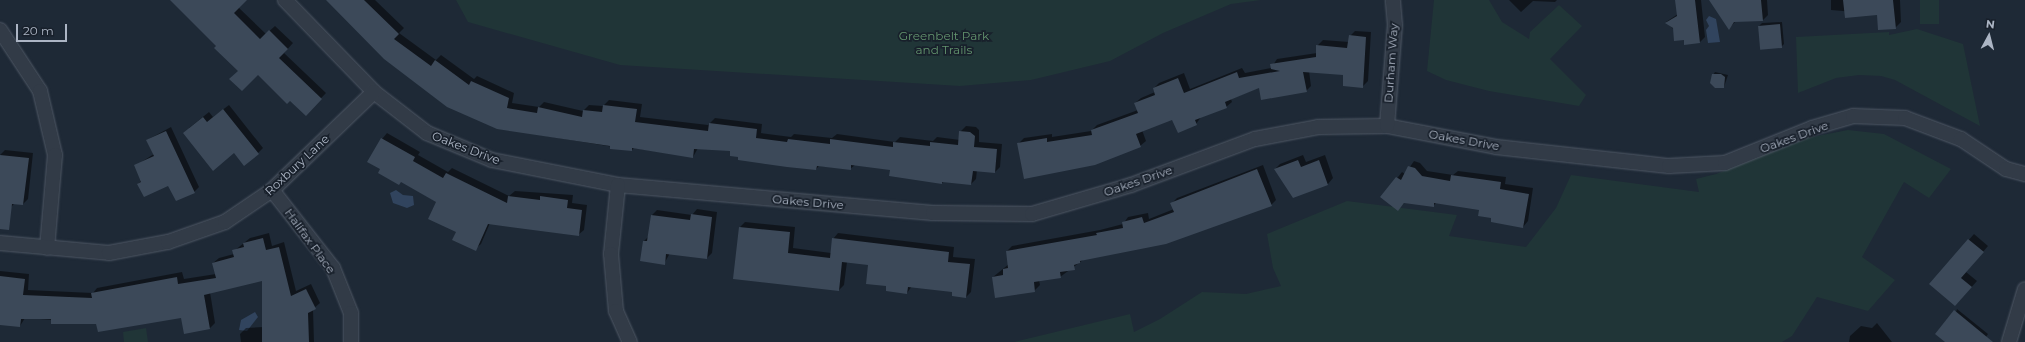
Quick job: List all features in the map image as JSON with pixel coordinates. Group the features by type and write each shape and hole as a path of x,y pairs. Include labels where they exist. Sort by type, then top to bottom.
{"street":[{"name":"Oakes Drive","path":"285,0 374,92 427,133 492,160 618,185 933,213 1032,214 1131,185 1255,139 1318,127 1387,126 1496,147 1669,166 1725,163 1812,128 1853,116 1905,118 1961,139 2006,169 2025,174"},
{"name":"Durham Way","path":"1387,126 1395,25 1393,0"},
{"path":"0,30 40,91 55,155 47,248"},
{"name":"Roxbury Lane","path":"0,244 109,252 168,242 225,222 272,190 374,92"},
{"path":"618,185 611,254 616,311 630,342"},
{"name":"Halifax Place","path":"272,190 333,268 350,313 351,342"},
{"path":"2009,342 2025,289"}],"green space":[{"name":"Greenbelt Park and Trails","path":"456,0 1261,0 1231,4 1163,33 1110,61 1031,80 960,86 620,65 468,22"},
{"path":"1434,0 1489,0 1502,22 1529,39 1530,32 1559,5 1582,26 1550,59 1586,95 1579,106 1489,91 1446,80 1427,71"},
{"path":"1920,0 1939,0 1939,24 1920,24"},
{"path":"1917,29 1963,44 1980,126 1895,80 1881,76 1859,75 1836,78 1798,93 1796,37 1889,32 1889,35"},
{"path":"1848,130 1884,134 1951,169 1929,198 1904,182 1862,257 1895,280 1868,311 1817,297 1792,336 1782,342 1014,342 1130,314 1134,332 1160,319 1202,292 1246,294 1281,286 1273,268 1267,234 1347,201 1457,215 1449,236 1526,247 1556,208 1571,175 1699,192 1696,179 1716,174 1807,138"},
{"path":"146,328 148,342 124,342 123,332"}],"water":[{"path":"1709,16 1716,19 1720,42 1708,43 1706,30 1709,26 1706,20"},
{"path":"396,190 403,195 413,196 414,205 407,208 393,203 390,193"},
{"path":"255,312 258,317 247,331 239,330 241,320"}],"building":[{"path":"170,0 247,0 234,13 260,39 269,30 288,49 279,58 322,99 306,116 290,101 287,104 258,75 242,91 229,79 238,71 214,48 216,46"},
{"path":"326,0 364,0 399,34 394,39 431,66 435,60 469,85 471,81 509,98 507,108 537,113 538,107 582,117 583,110 602,112 603,105 637,109 635,122 708,131 709,123 757,129 756,138 787,142 788,139 830,144 830,139 893,147 893,142 930,146 930,142 958,145 959,131 970,132 975,136 974,147 997,149 995,173 973,171 971,185 942,182 942,184 889,176 890,170 851,165 851,170 817,166 816,170 738,160 738,157 730,156 730,151 694,149 693,158 632,148 632,151 610,149 610,146 497,129 447,107 384,59"},
{"path":"1675,0 1695,0 1700,43 1684,45 1684,40 1674,41 1673,28 1665,23 1677,16"},
{"path":"1709,0 1761,0 1763,21 1734,22 1729,30"},
{"path":"1843,0 1893,0 1896,29 1878,30 1877,15 1845,18"},
{"path":"1780,24 1782,48 1760,50 1758,26"},
{"path":"1349,35 1366,37 1363,88 1343,86 1343,75 1303,72 1307,92 1261,100 1259,88 1225,102 1227,108 1195,120 1197,125 1178,133 1172,120 1136,134 1141,147 1095,165 1024,179 1017,143 1047,138 1047,142 1092,135 1091,130 1138,113 1134,103 1155,95 1153,88 1178,78 1184,93 1237,72 1239,78 1280,71 1271,69 1270,64 1316,57 1316,45 1347,48"},
{"path":"1712,74 1721,74 1725,77 1724,88 1715,88 1710,83"},
{"path":"223,109 259,154 244,166 234,153 213,171 183,133 203,117 207,122"},
{"path":"166,131 195,193 176,201 168,186 144,197 137,184 141,182 134,165 154,156 146,140"},
{"path":"381,138 415,157 413,161 443,178 446,173 507,203 508,196 540,200 540,196 568,200 567,208 582,210 579,236 488,224 476,251 452,240 456,232 428,219 436,202 401,182 399,185 378,173 380,169 367,162"},
{"path":"0,155 29,158 23,205 12,204 9,230 0,229"},
{"path":"1298,160 1301,167 1319,160 1328,185 1293,198 1274,169"},
{"path":"1408,166 1415,168 1422,176 1450,181 1451,175 1501,182 1500,189 1529,194 1523,228 1491,222 1491,218 1478,216 1479,210 1434,203 1434,207 1404,203 1398,211 1380,197 1396,177 1401,180"},
{"path":"1257,169 1272,206 1166,244 1080,261 1080,263 1074,265 1075,270 1060,272 1061,278 1034,282 1035,292 995,298 992,277 1003,275 1003,269 1008,268 1006,251 1097,235 1096,233 1123,228 1122,222 1142,217 1144,223 1174,212 1170,203"},
{"path":"691,214 712,217 707,259 666,254 665,265 640,261 643,241 647,241 651,215 690,220"},
{"path":"739,227 790,232 788,253 830,258 832,238 949,252 948,262 970,264 966,298 952,296 952,292 908,287 907,294 886,291 886,286 866,284 868,265 842,262 839,291 733,279"},
{"path":"263,238 266,250 279,247 291,296 306,289 316,309 308,313 309,342 262,342 262,281 204,295 210,329 184,334 181,318 98,332 96,324 51,324 51,319 21,319 20,327 0,325 0,276 25,279 23,295 92,298 91,293 177,277 178,284 216,278 212,263 234,257 232,250 244,247 243,243"},
{"path":"1968,239 1984,252 1961,278 1972,287 1955,306 1929,284"},
{"path":"1954,310 1993,342 1945,342 1935,334"}]}
